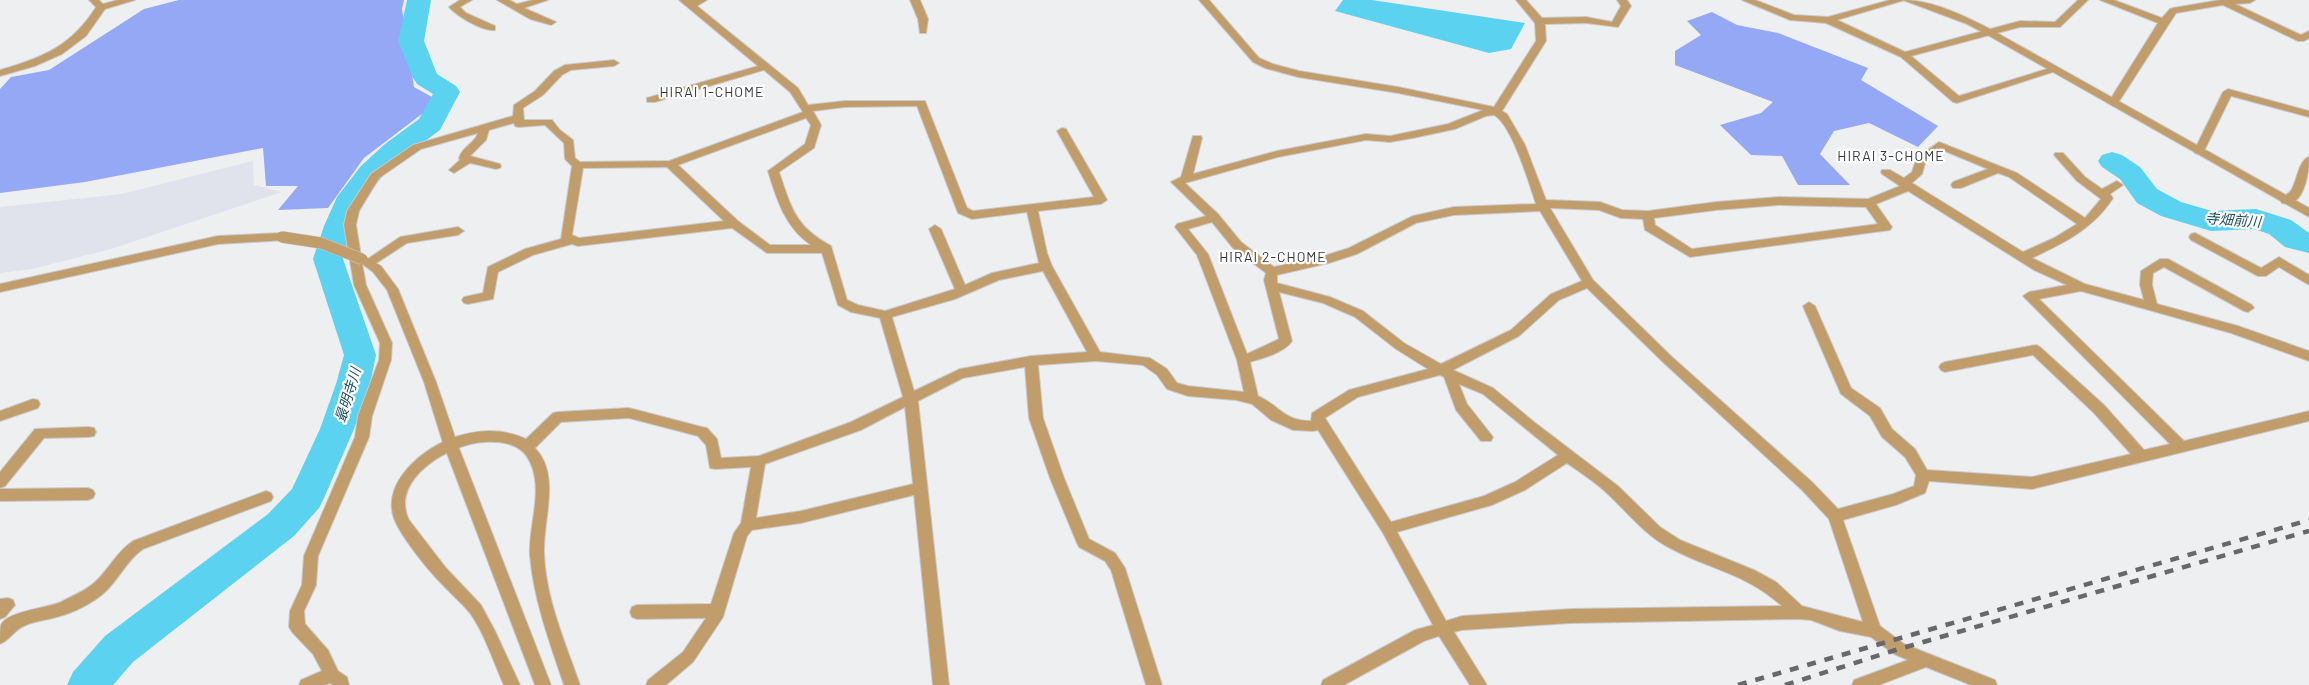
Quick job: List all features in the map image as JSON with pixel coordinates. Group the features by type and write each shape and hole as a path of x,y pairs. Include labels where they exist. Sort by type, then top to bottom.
{"street":[{"path":"0,73 30,65 78,39 92,25 98,3 130,0"},
{"path":"467,0 454,6 463,15 492,28"},
{"path":"502,0 533,17 552,22"},
{"path":"515,8 543,0"},
{"path":"687,3 702,0"},
{"path":"915,0 922,12 923,31"},
{"path":"1204,0 1256,60 1269,66 1298,74 1488,108 1503,116 1520,145 1543,205 1589,283 1668,360 1808,486 1835,516 1868,616 1875,631"},
{"path":"1496,112 1541,41 1543,33 1540,21 1521,0"},
{"path":"1540,21 1586,20 1615,25 1626,6 1622,0"},
{"path":"1747,0 1792,18 1828,20 1900,0"},
{"path":"1908,0 1987,31 2309,213"},
{"path":"1904,56 1987,31 2020,24 2057,25 2083,0"},
{"path":"2105,0 2164,22"},
{"path":"2113,103 2164,22 2173,11 2224,2 2250,0"},
{"path":"2224,2 2301,38 2309,34"},
{"path":"687,3 794,90 809,111 816,125 810,146 773,171 792,223 807,239 827,249 842,302 855,308 885,315 962,291 996,276 1046,266"},
{"path":"1828,20 1904,56 1957,100 2054,70"},
{"path":"614,63 569,66 558,73 539,93 518,107 519,124 548,122 556,132 569,142 570,159 578,165 670,164 809,111 837,104 921,103 962,210 972,215 1101,200 1062,131"},
{"path":"651,100 765,67"},
{"path":"2199,151 2228,92 2309,114"},
{"path":"1272,272 1237,244 1214,217 1177,182 1277,154 1366,137 1390,139 1413,135 1451,127 1484,113 1496,112"},
{"path":"308,685 336,680 329,664 318,648 297,627 297,611 309,585 311,556 362,437 365,416 385,360 386,343 360,286 350,225 353,211 367,187 385,167 417,147 518,118"},
{"path":"484,128 482,138 466,152 464,158 496,166"},
{"path":"1186,180 1197,138"},
{"path":"1272,272 1329,260 1353,251 1413,220 1454,210 1543,205 1600,206 1621,214 1648,215 1716,206 1770,202 1869,203 1907,185 1917,174 1921,159 1939,145 2013,175 2084,223"},
{"path":"2023,257 2070,234 2102,206 2107,198 2081,178 2059,156"},
{"path":"454,170 468,159"},
{"path":"2286,200 2296,193 2309,160"},
{"path":"670,164 734,224 767,249 827,249"},
{"path":"578,165 566,237 572,240 578,242 734,224"},
{"path":"1957,185 1999,169"},
{"path":"1886,172 2023,257 2081,287 2234,329 2309,356"},
{"path":"2102,194 2117,185"},
{"path":"1648,215 1649,226 1690,254 1886,227 1869,203"},
{"path":"1032,208 1041,252 1046,266 1096,356"},
{"path":"1214,217 1181,228 1202,254 1243,360 1252,399"},
{"path":"935,229 962,291"},
{"path":"365,261 404,240 458,231"},
{"path":"0,288 218,240 282,237 321,243 365,261 377,269 392,288 430,382 450,443 544,685"},
{"path":"2195,237 2262,273 2279,261 2309,280"},
{"path":"468,300 488,296 492,270 529,252 572,240"},
{"path":"2152,306 2146,285 2148,272 2164,262 2248,308"},
{"path":"1243,360 1270,350 1286,341 1272,286 1272,272"},
{"path":"1479,685 1442,627 1388,529 1317,417 1354,393 1445,371 1515,333 1555,297 1589,283"},
{"path":"1272,286 1326,300 1359,314 1400,346 1488,392 1567,456 1613,490 1655,532 1675,544 1764,582 1799,612"},
{"path":"2081,287 2029,296 2182,447"},
{"path":"1809,306 1846,391 1875,412 1887,434 1910,453 1923,475 1920,489 1896,499 1835,516"},
{"path":"885,315 911,401 941,685"},
{"path":"1945,367 2036,350 2099,409 2142,457"},
{"path":"528,446 558,417 629,413 702,432 712,443 715,464 759,461 856,426 911,401 960,374 1030,361 1096,356 1132,358 1146,361 1162,372 1172,386 1188,391 1236,395 1252,399 1276,416 1298,426 1313,426 1321,422"},
{"path":"1030,361 1036,418 1057,478 1084,543 1110,557 1118,568 1154,685"},
{"path":"1445,371 1461,406 1486,437"},
{"path":"0,416 33,404"},
{"path":"1923,475 2032,483 2309,416"},
{"path":"0,482 40,433 89,432"},
{"path":"512,685 477,611 443,576 404,526 399,514 398,502 410,473 433,452 450,443 496,436 514,440 528,446 540,469 543,494 536,552 544,600 572,685"},
{"path":"1388,529 1487,501 1520,486 1567,456"},
{"path":"654,685 688,657 717,611 741,533 748,525 759,461"},
{"path":"748,525 801,517 920,488"},
{"path":"0,496 88,494"},
{"path":"0,637 8,627 20,620 59,610 100,587 129,551 138,545 194,526 266,497"},
{"path":"0,606 8,605 0,612"},
{"path":"637,612 717,611"},
{"path":"1329,685 1420,635 1442,627 1462,623 1571,616 1799,612 1811,613 1840,624 1875,631 1899,649 1989,685"},
{"path":"1860,685 1928,659"}],"shaded area":[{"path":"179,0 404,0 402,9 414,87 432,97 435,104 364,158 328,208 278,210 298,186 266,186 263,148 85,182 0,193 0,89 11,77 49,70 144,9"},
{"path":"1343,0 1372,0 1525,23 1511,49 1489,53 1335,11"},
{"path":"1712,12 1737,25 1778,33 1868,68 1861,80 1938,126 1918,147 1869,123 1834,131 1820,154 1850,185 1798,185 1782,156 1751,155 1720,125 1761,113 1773,102 1675,65 1675,51 1701,35 1687,21"},
{"path":"253,161 254,185 282,192 111,249 32,269 0,273 0,207 122,194"}],"waterway":[{"name":"最明寺川","path":"87,685 119,649 281,525 306,498 337,429 353,384 360,355 328,259 339,226 351,197 371,172 395,150 430,124 447,92 426,78 411,41 419,0"},
{"name":"寺畑前川","path":"2112,161 2130,173 2147,196 2171,209 2211,221 2256,219 2280,227 2296,240 2309,243"}],"railway":[{"path":"1738,685 2309,520"},
{"path":"1785,685 1899,649 2309,531"}],"district":[{"name":"HIRAI 1-CHOME","path":"712,92"},
{"name":"HIRAI 3-CHOME","path":"1891,156"},
{"name":"HIRAI 2-CHOME","path":"1273,257"}]}
